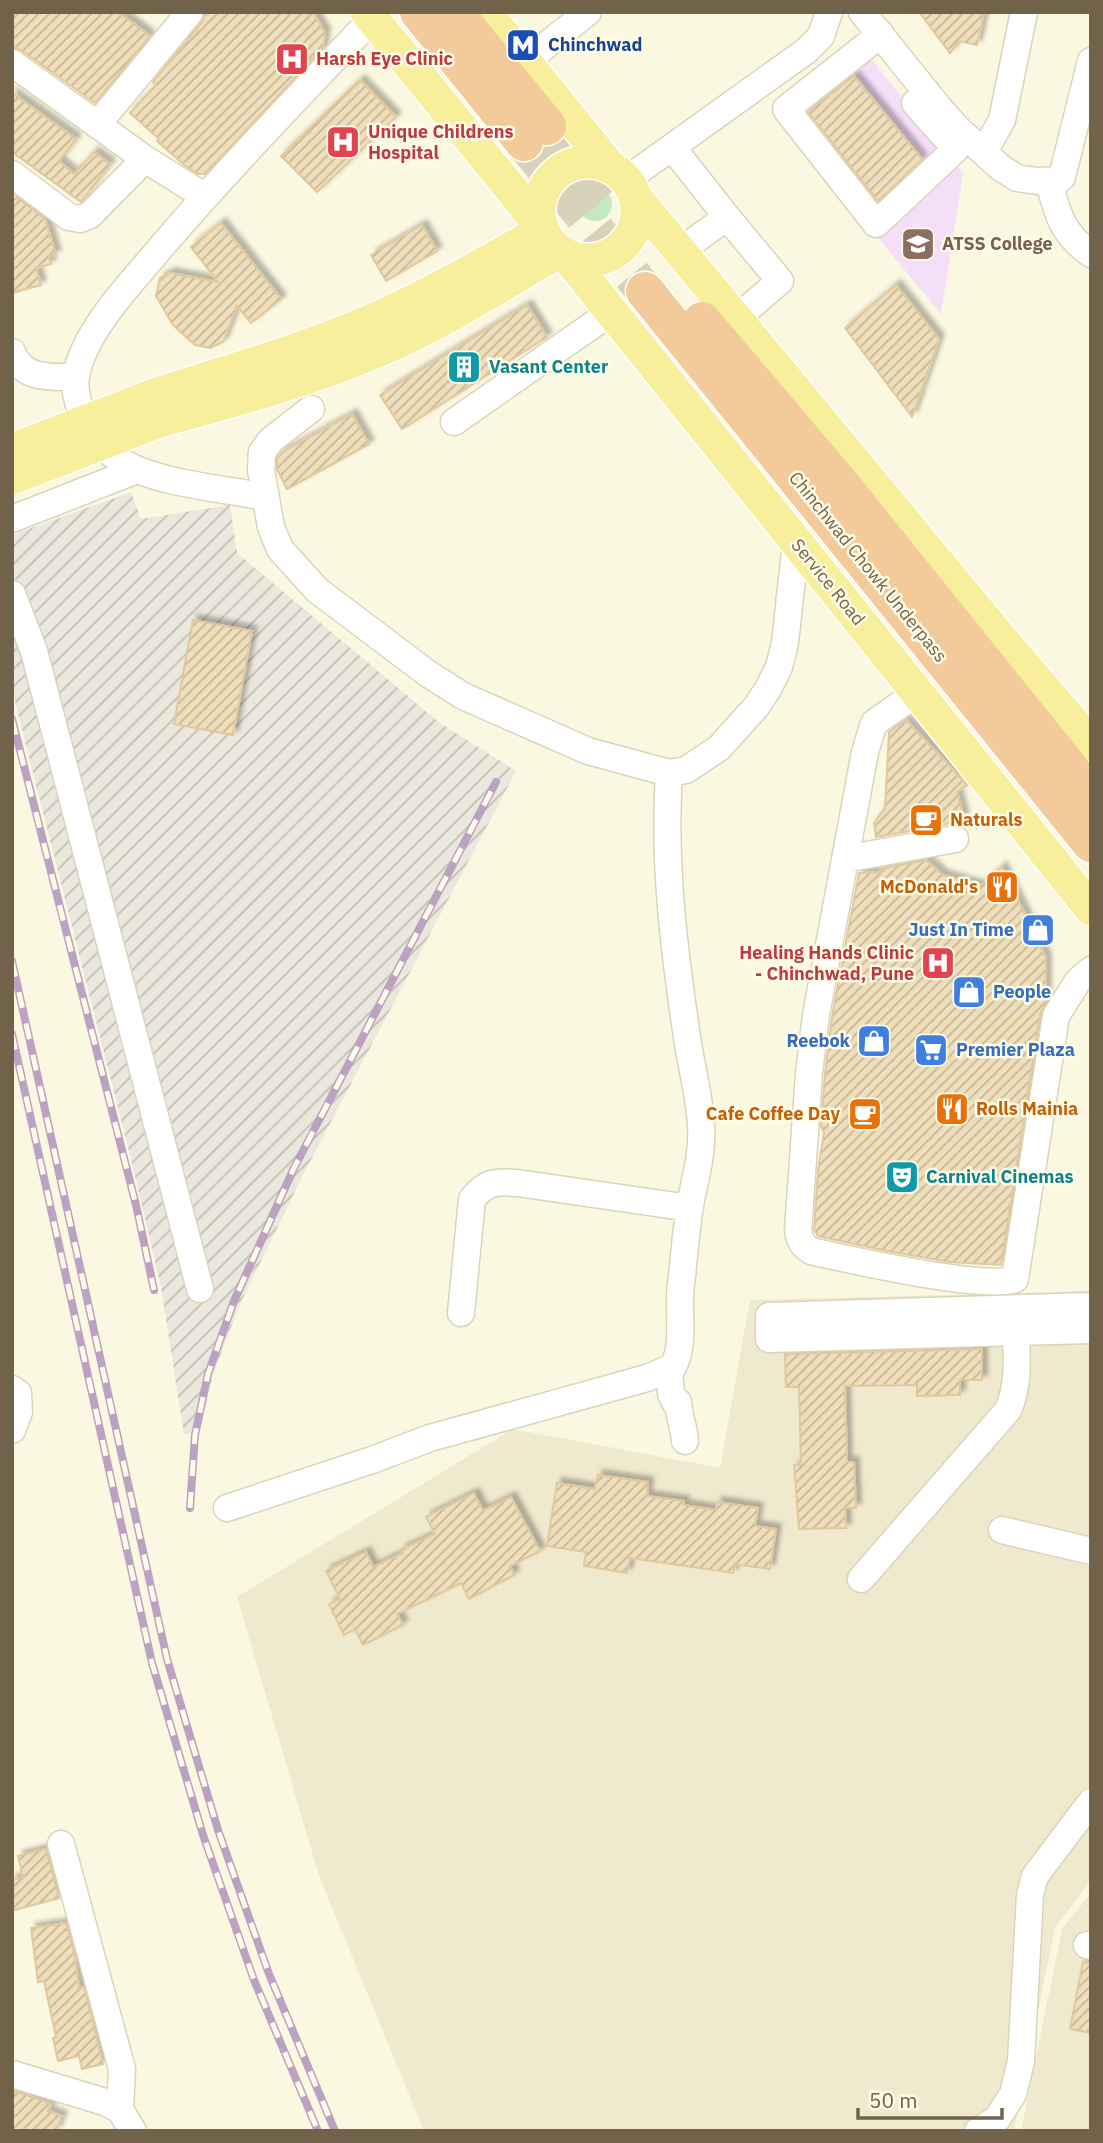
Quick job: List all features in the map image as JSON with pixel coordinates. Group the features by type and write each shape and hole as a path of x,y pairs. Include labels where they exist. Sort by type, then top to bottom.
{"highway":[{"path":"419,12 536,134 454,12"},
{"name":"Chinchwad Chowk Underpass","path":"663,273 842,486 1091,795"},
{"name":"Chinchwad Chowk Underpass","path":"663,273 1091,843"}],"main road":[{"path":"485,12 624,181 663,273 736,319 1091,743"},
{"name":"Service Road","path":"369,16 1091,909"},
{"path":"592,162 624,181 637,216 626,242 619,249 593,260 573,258 552,240 541,197 556,173 573,164 592,162"},
{"path":"12,450 156,408 310,378 379,351 441,320 552,240"},
{"path":"12,478 156,408"}],"street":[{"path":"97,125 190,12"},
{"path":"624,181 806,51 821,36 829,12"},
{"path":"862,12 959,130 1001,168 1017,178 1049,181 1058,180 1064,174 1091,61"},
{"path":"984,152 1002,120 1024,12"},
{"path":"525,62 579,15"},
{"path":"265,496 165,478 137,470 120,461 94,435 80,407 75,377 84,347 96,327 204,196 369,16"},
{"path":"881,34 786,108 876,224 956,149 915,103 927,92"},
{"path":"12,63 145,159 204,196"},
{"path":"672,147 780,281 736,319"},
{"path":"12,174 69,217 80,219 90,215 145,159"},
{"path":"1049,181 1057,212 1065,229 1076,244 1091,254"},
{"path":"663,273 727,217"},
{"path":"454,422 611,312"},
{"path":"12,352 17,363 28,372 46,377 75,377"},
{"path":"311,409 271,440 262,452 261,470 271,527 280,549 295,568 317,590 427,673 463,696 588,751 669,773 686,770 719,748 756,707 779,667 785,643 796,542"},
{"path":"12,519 137,470"},
{"path":"12,594 34,651 200,1289"},
{"path":"918,693 874,723 865,752 816,1015 809,1073 798,1231 800,1241 811,1251 886,1267 964,1279 1015,1279 1056,1016 1078,981 1091,970"},
{"path":"227,1508 430,1438 647,1378 673,1367 680,1354 678,1303 690,1208 699,1164 701,1129 698,1089 688,1047 676,954 667,852 669,773"},
{"path":"845,859 955,839"},
{"path":"461,1313 472,1199 483,1186 500,1182 517,1183 690,1208"},
{"path":"1091,1306 1015,1320 769,1339 769,1316 1015,1320 1091,1330"},
{"path":"861,1579 1008,1410 1017,1378 1015,1320"},
{"path":"669,1369 671,1394 675,1402 678,1402 685,1441"},
{"path":"12,1389 18,1393 19,1412 12,1430"},
{"path":"1002,1530 1091,1551"},
{"path":"978,2131 997,2119 1013,2094 1021,2061 1030,1895 1035,1876 1091,1802"},
{"path":"61,1844 122,2070 126,2120"},
{"path":"12,2074 105,2102 126,2120"}],"shaded area":[{"name":"ATSS College","path":"864,50 963,173 941,314 780,119"},
{"path":"131,492 141,519 230,505 237,553 440,723 516,771 304,1173 240,1304 212,1378 199,1434 184,1434 161,1287 12,690 12,535"},
{"path":"1091,1291 1091,1881 1055,1927 1014,2131 424,2131 319,1876 237,1597 513,1429 720,1468 750,1300"},
{"path":"1091,1893 1091,2131 1021,2131 1062,1929"}],"green space":[{"path":"595,187 607,192 612,204 607,216 595,221 583,216 578,204 583,192"}],"building":[{"path":"12,12 118,12 150,36 95,103 21,50 12,47"},
{"path":"205,12 313,12 325,33 323,48 205,174 198,174 157,141 159,139 130,113 156,85 153,82 202,22"},
{"path":"919,12 984,12 977,45 959,41 950,53"},
{"path":"854,76 922,159 878,201 808,112"},
{"path":"360,80 396,117 317,192 281,156"},
{"path":"12,93 76,139 59,161 74,174 94,152 110,164 81,202 12,152"},
{"path":"18,198 45,219 56,255 49,256 51,264 36,268 41,285 12,293 12,200"},
{"path":"221,223 281,299 251,323 237,306 223,342 210,348 195,345 173,325 156,296 160,278 170,273 218,282 191,247"},
{"path":"422,225 437,251 386,281 371,255"},
{"path":"896,285 939,339 912,417 845,328"},
{"name":"Vasant Center","path":"527,305 547,337 402,429 380,395"},
{"path":"352,414 369,444 287,489 277,469 277,458 282,452"},
{"path":"193,620 252,631 233,735 174,724"},
{"path":"906,720 967,785 957,792 964,818 943,825 876,837 874,823 885,808 889,732"},
{"name":"Premier Plaza","path":"926,860 943,875 980,886 1002,867 1046,958 1046,1003 1040,1014 1001,1265 950,1262 887,1251 818,1236 814,1230 818,1170 824,1133 821,1126 825,1074 832,1017 859,873 881,872 880,869"},
{"path":"982,1349 982,1380 960,1380 960,1395 917,1396 917,1385 845,1386 847,1462 854,1462 856,1508 845,1508 846,1528 799,1529 794,1465 801,1465 799,1387 786,1387 785,1354"},
{"path":"598,1475 648,1482 647,1496 684,1501 684,1505 716,1510 717,1502 758,1508 755,1526 776,1529 770,1569 735,1564 733,1573 630,1558 627,1573 584,1566 586,1552 547,1546 557,1483 595,1489"},
{"path":"474,1493 483,1511 511,1497 540,1551 510,1566 514,1575 469,1599 461,1583 397,1614 403,1625 363,1645 355,1629 344,1635 329,1604 340,1599 326,1571 366,1552 373,1567 403,1553 401,1550 435,1534 426,1517"},
{"path":"46,1849 59,1898 12,1911 12,1879 23,1878 18,1856"},
{"path":"66,1923 75,1956 79,1988 84,1987 103,2064 82,2069 79,2056 58,2061 53,2038 56,2037 44,1981 38,1982 31,1928"},
{"path":"1083,1962 1091,1963 1091,2033 1070,2029"},
{"path":"15,2091 51,2104 48,2111 62,2116 56,2131 12,2131 12,2099"}],"tunnel":[{"path":"547,126 604,198"},
{"path":"524,142 645,291"}],"railway":[{"path":"12,719 136,1205 154,1290"},
{"path":"190,1508 195,1435 208,1374 234,1301 294,1168 496,782"},
{"path":"12,961 167,1659 218,1830 269,1974 335,2131"},
{"path":"12,1034 152,1663 203,1835 254,1980 318,2131"}],"place":[{"name":"Chinchwad","path":"523,45"},
{"name":"Harsh Eye Clinic","path":"292,59"},
{"name":"Unique Childrens Hospital","path":"343,142"},
{"name":"ATSS College","path":"918,244"},
{"name":"Vasant Center","path":"464,367"},
{"name":"Naturals","path":"926,820"},
{"name":"McDonald's","path":"1002,887"},
{"name":"Just In Time","path":"1038,930"},
{"name":"Healing Hands Clinic - Chinchwad, Pune","path":"938,963"},
{"name":"People","path":"969,992"},
{"name":"Reebok","path":"874,1041"},
{"name":"Premier Plaza","path":"931,1050"},
{"name":"Rolls Mainia","path":"952,1109"},
{"name":"Cafe Coffee Day","path":"865,1114"},
{"name":"Carnival Cinemas","path":"902,1177"}]}
